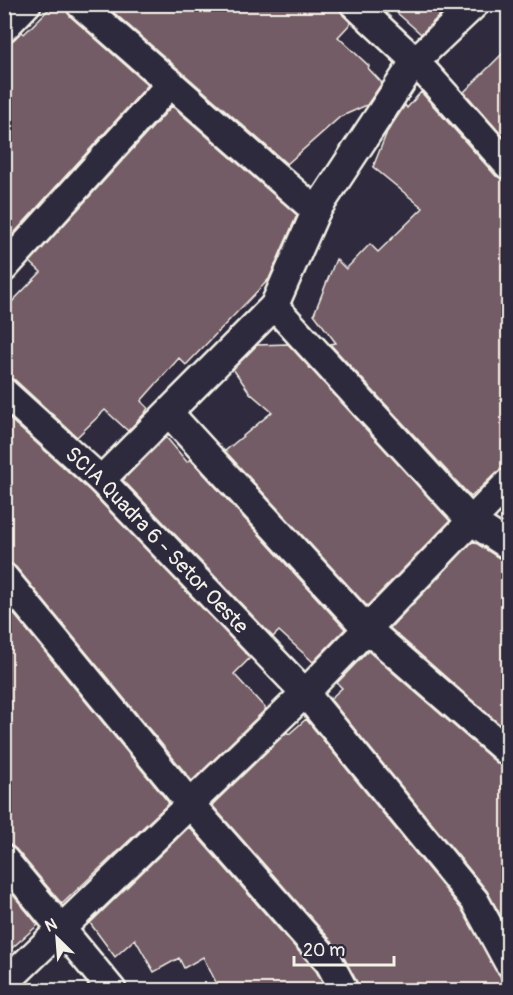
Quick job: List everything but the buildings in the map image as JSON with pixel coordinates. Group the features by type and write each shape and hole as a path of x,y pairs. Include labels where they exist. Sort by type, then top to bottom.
{"street":[{"path":"4,28 27,4"},
{"path":"80,4 316,211"},
{"path":"354,4 415,61 508,165"},
{"path":"100,480 274,306 316,211 415,61 476,4"},
{"path":"4,268 171,82"},
{"path":"274,306 471,521 508,545"},
{"name":"SCIA Quadra 6 - Setor Oeste","path":"4,392 100,480 305,693 475,901 508,962"},
{"path":"169,413 366,628 508,752"},
{"path":"4,984 305,693 508,483"},
{"path":"4,577 191,805 329,962 344,990"},
{"path":"4,859 112,990"}]}
